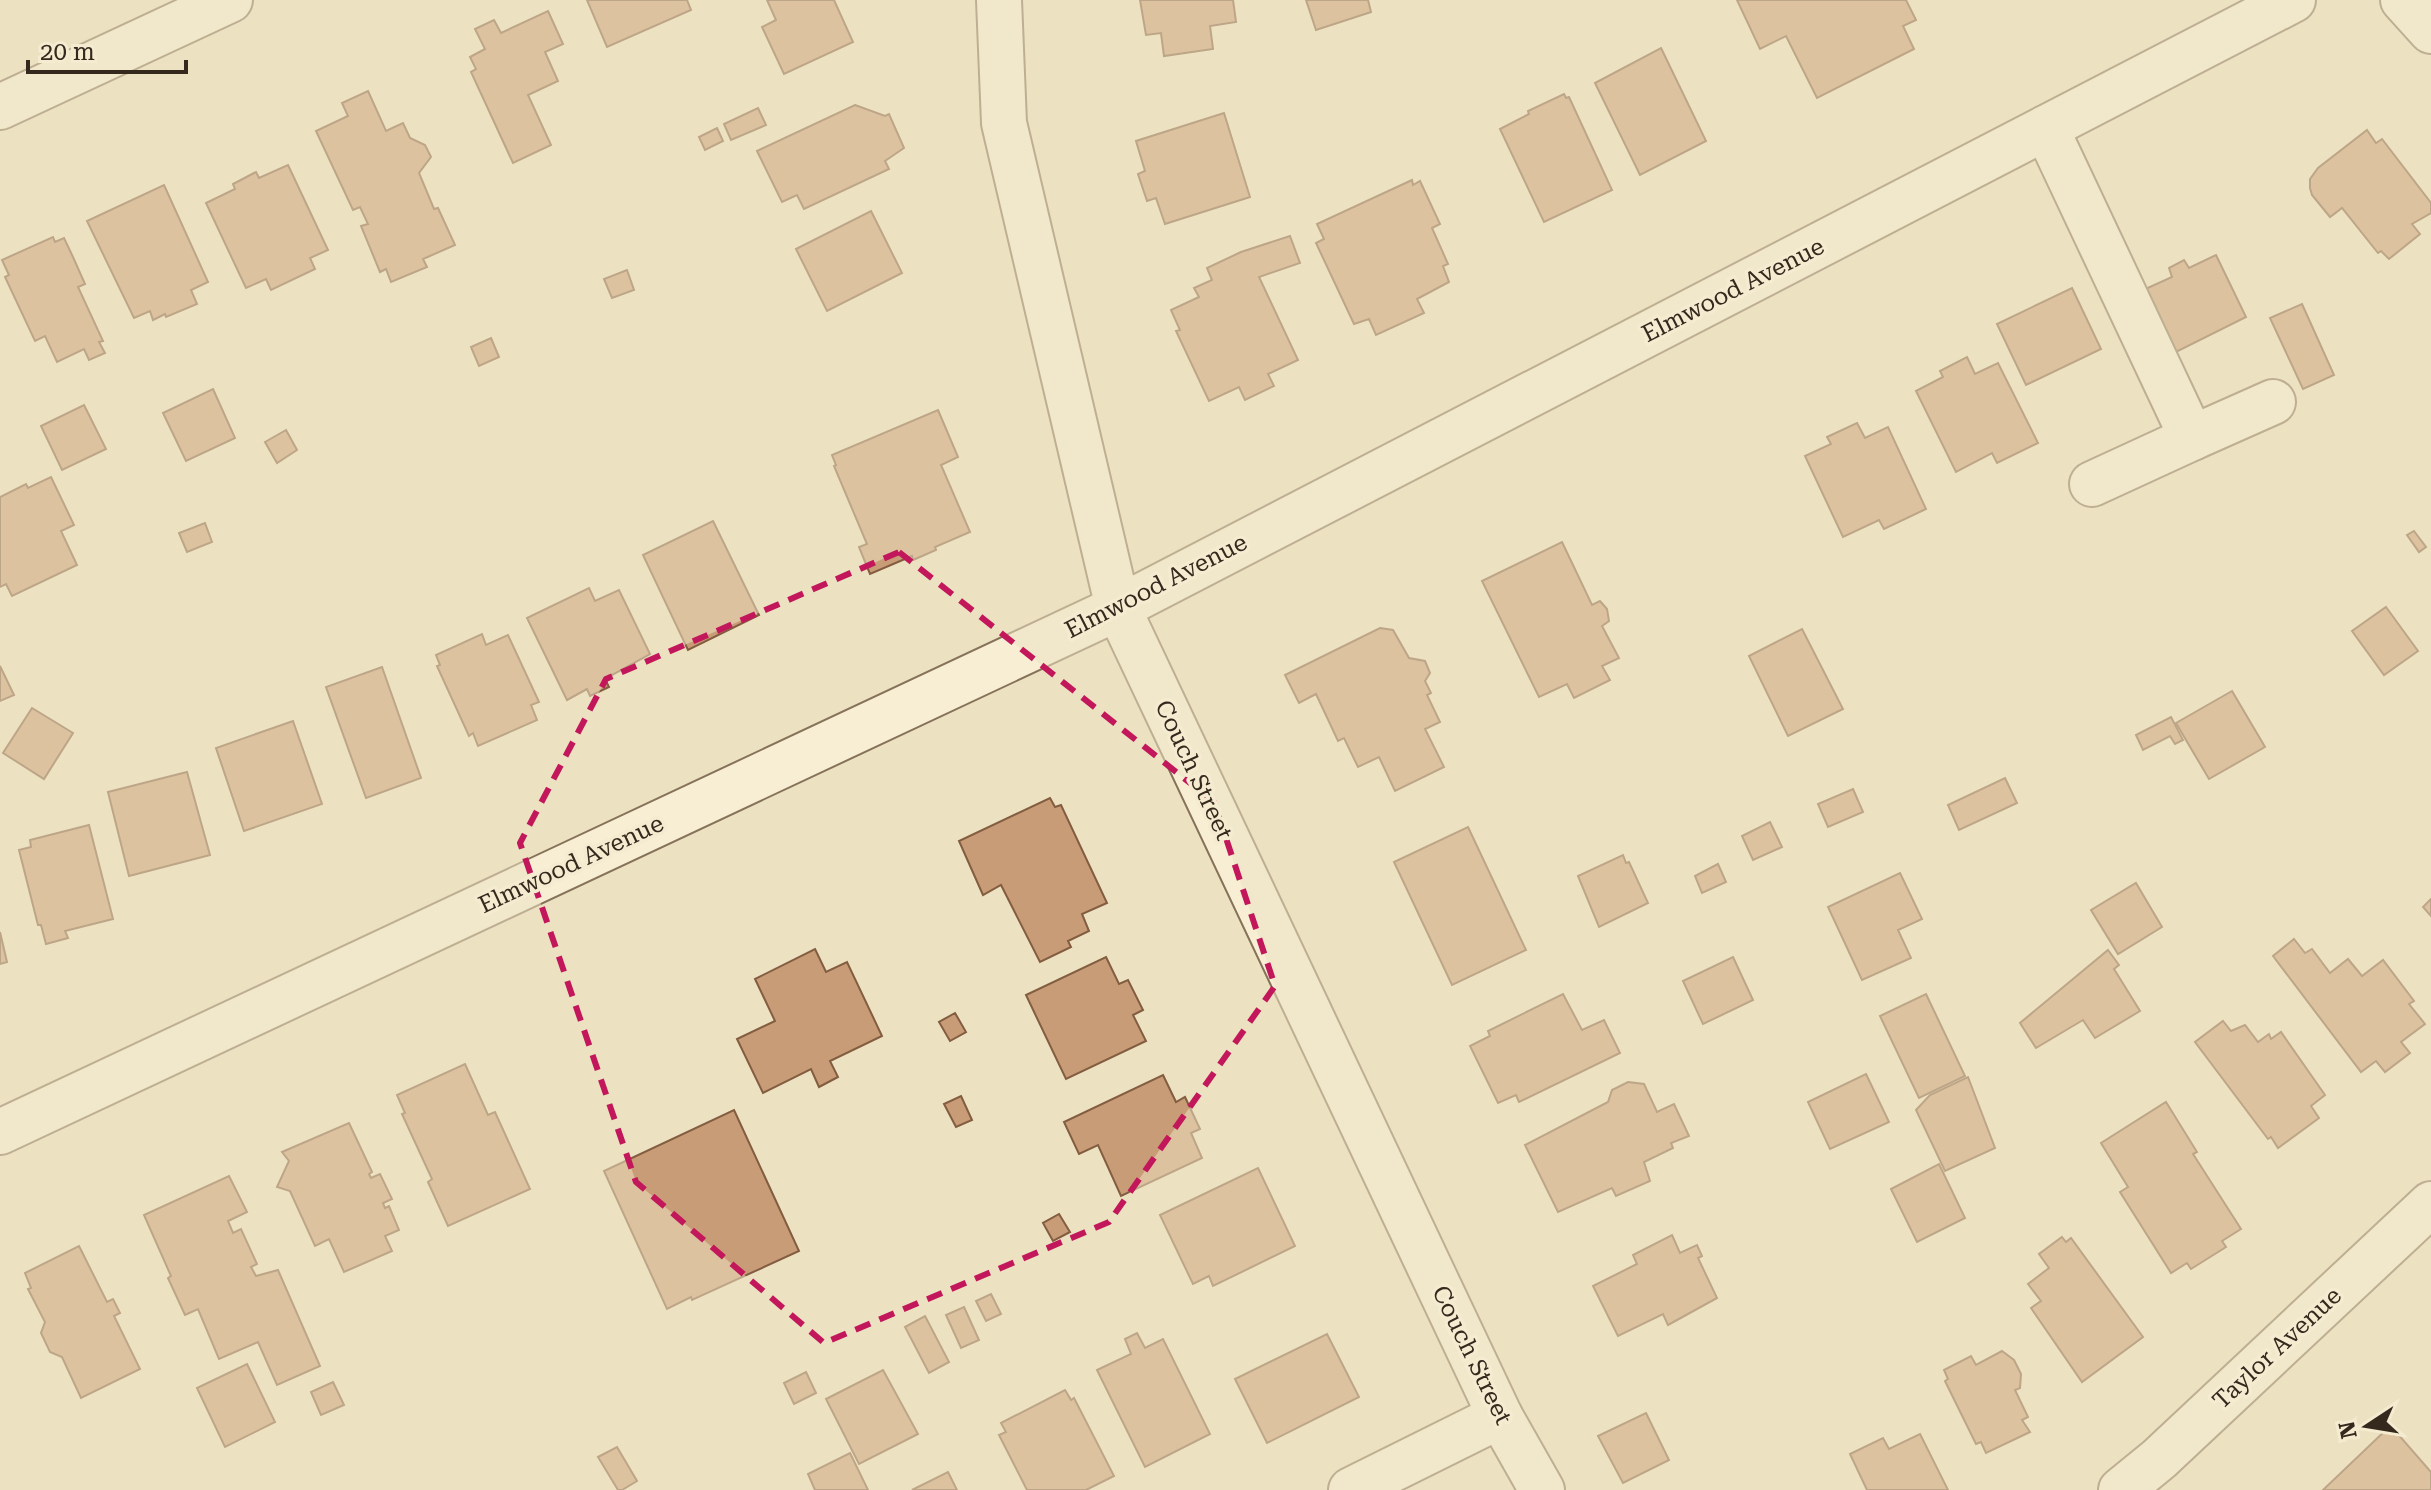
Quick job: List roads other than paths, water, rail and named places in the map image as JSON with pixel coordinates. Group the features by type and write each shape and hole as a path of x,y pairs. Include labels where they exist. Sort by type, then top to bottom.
{"street":[{"path":"0,107 230,0"},
{"name":"Couch Street","path":"999,0 1004,123 1118,608 1500,1416 1542,1490"},
{"name":"Elmwood Avenue","path":"0,1132 1118,608 2293,0"},
{"path":"2403,0 2431,31"},
{"path":"2046,128 2192,438"},
{"path":"2092,484 2273,402"},
{"name":"Taylor Avenue","path":"2121,1490 2159,1459 2431,1204"},
{"path":"1351,1490 1500,1416"}]}
